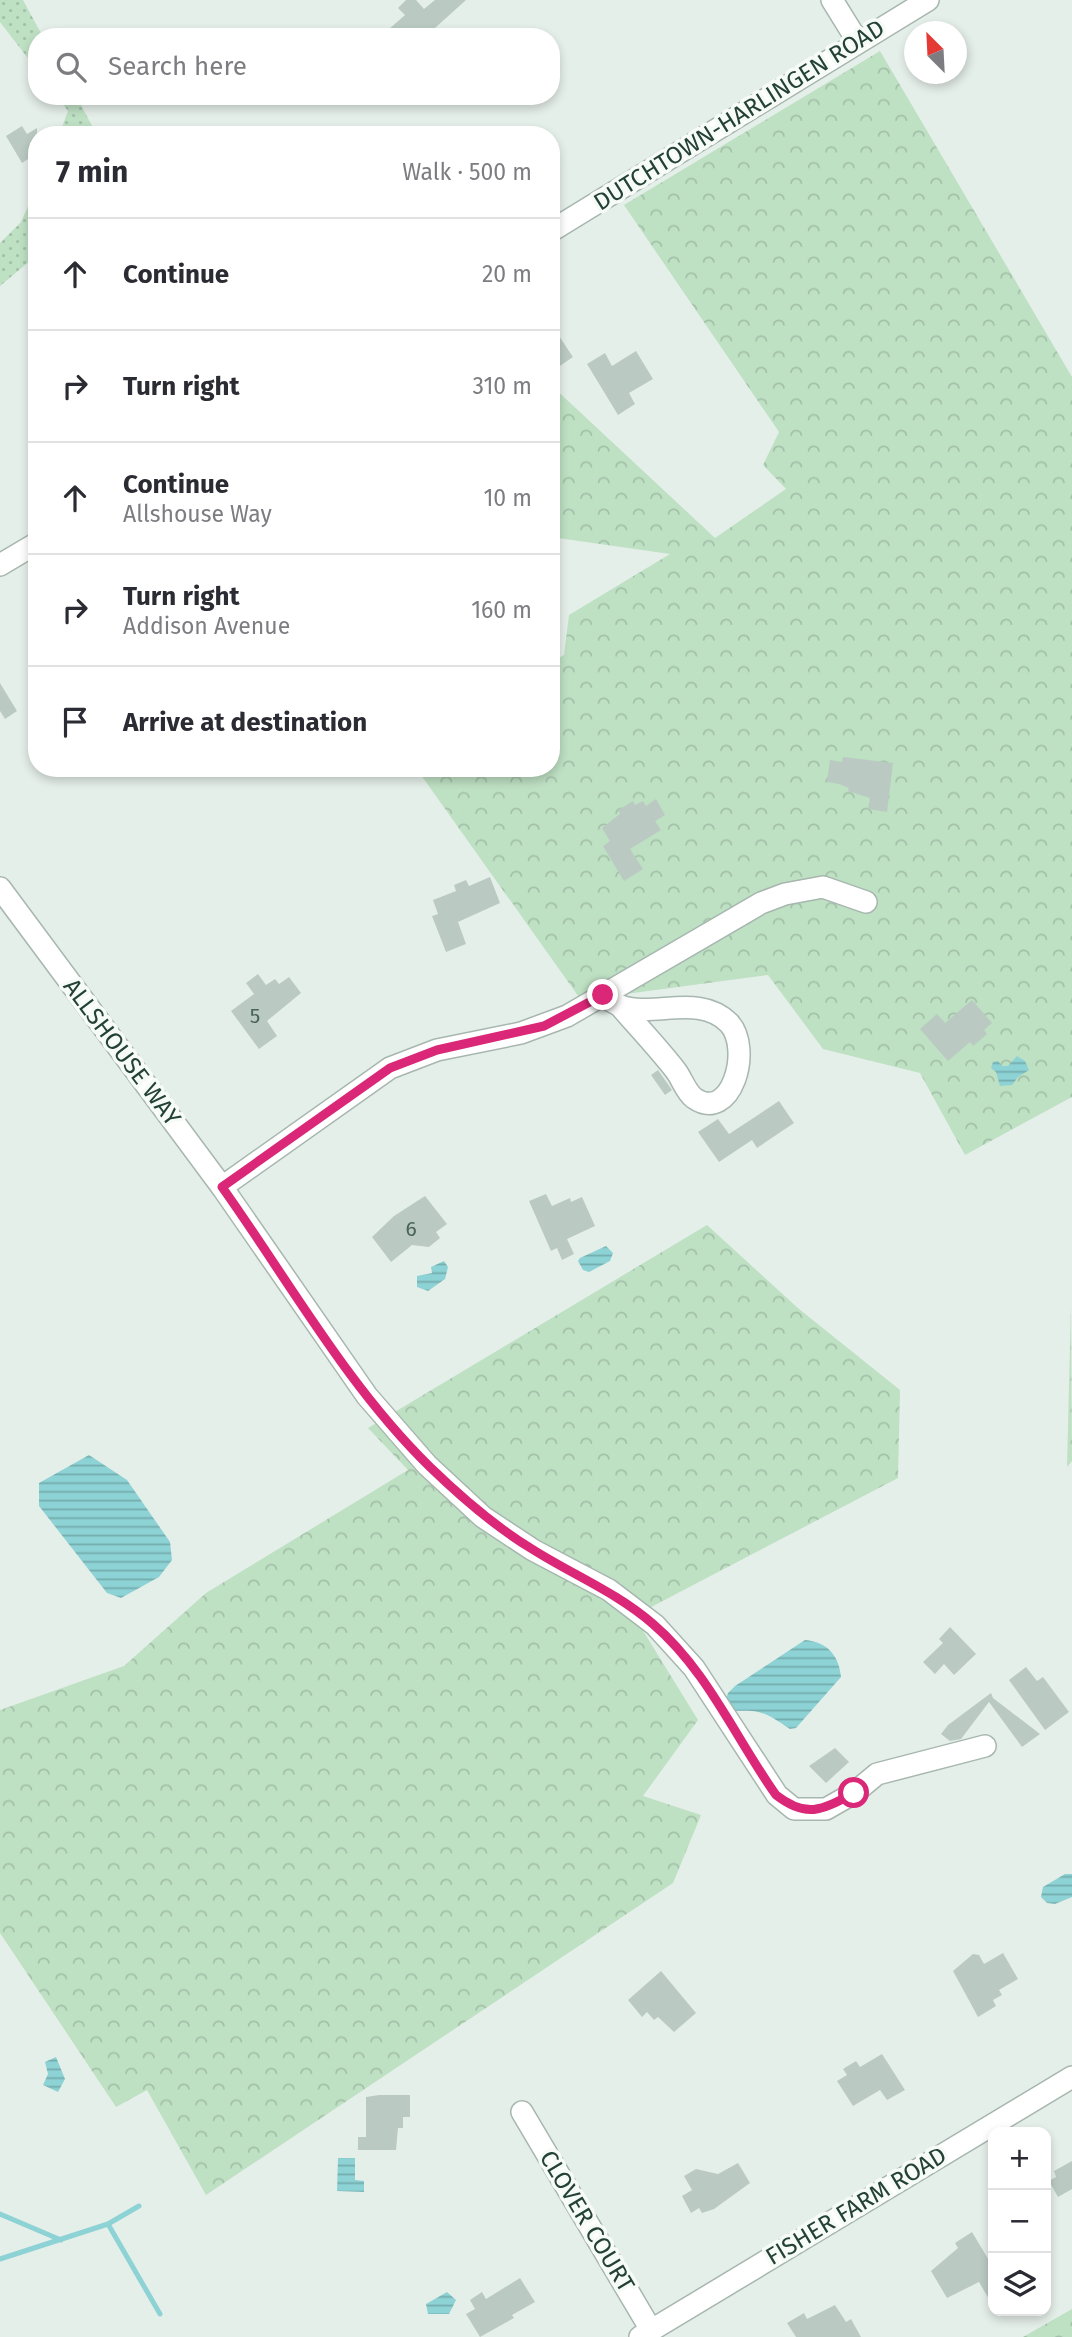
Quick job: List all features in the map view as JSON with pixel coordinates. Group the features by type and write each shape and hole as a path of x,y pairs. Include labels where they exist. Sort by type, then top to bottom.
{"street":[{"path":"832,0 858,43"},
{"name":"DUTCHTOWN-HARLINGEN ROAD","path":"560,225 928,0"},
{"path":"0,565 28,548"},
{"path":"222,1187 390,1068 437,1050 544,1026 612,1001 761,903 785,894 823,887 866,902"},
{"name":"ALLSHOUSE WAY","path":"0,888 243,1216 367,1396 427,1465 484,1517 533,1550 609,1590 655,1625 694,1668 776,1795 794,1809 826,1809 854,1793 877,1774 985,1746"},
{"path":"612,1001 711,1011 730,1025 741,1063 727,1094 715,1101 703,1102 692,1097 676,1071 612,1001"},
{"name":"FISHER FARM ROAD","path":"646,2334 1072,2077"},
{"name":"CLOVER COURT","path":"522,2112 646,2334"}],"green space":[{"path":"0,0 23,0 38,28 28,28 28,58 0,22"},
{"path":"880,51 1072,377 1072,1097 965,1155 920,1073 823,1049 768,975 581,1000 422,777 560,777 560,657 564,655 569,615 670,554 560,538 560,393 715,538 786,489 763,465 779,432 624,205"},
{"path":"64,105 81,105 92,126 62,126 68,111"},
{"path":"28,206 28,263 0,286 0,243 21,222"},
{"path":"707,1225 799,1309 900,1390 898,1478 634,1616 698,1720 643,1796 701,1815 673,1883 206,2195 147,2090 116,2107 0,1933 0,1710 124,1666 206,1593 408,1470 368,1428"},
{"path":"1071,1305 1072,1461 1067,1467"},
{"path":"1072,2309 1072,2337 1023,2337"}],"water":[{"path":"1017,1056 1025,1061 1029,1070 1012,1085 1000,1086 996,1072 991,1068 993,1062 998,1061 1002,1066 1008,1066"},
{"path":"606,1246 613,1253 610,1261 589,1272 583,1270 578,1261 580,1258"},
{"path":"444,1261 448,1267 445,1279 428,1291 417,1287 417,1276 432,1273 431,1267"},
{"path":"89,1455 127,1480 170,1542 172,1560 159,1577 121,1598 107,1593 39,1506 39,1483"},
{"path":"805,1640 826,1647 835,1656 841,1677 796,1728 790,1729 762,1713 729,1711 724,1706 728,1693 735,1686"},
{"path":"1065,1874 1072,1874 1072,1897 1055,1904 1047,1903 1041,1897 1043,1887"},
{"path":"56,2057 65,2079 58,2092 43,2085 48,2074 45,2062"},
{"path":"338,2158 355,2158 355,2180 364,2181 364,2192 337,2191"},
{"path":"447,2292 456,2300 449,2314 428,2314 426,2304"}],"building":[{"path":"406,0 416,0 424,9 435,0 466,0 435,28 390,28 405,15 398,8"},
{"path":"22,126 28,133 28,159 22,163 6,136"},
{"path":"560,338 573,357 560,366"},
{"path":"636,351 653,379 629,393 635,404 618,415 587,364 605,353 612,366"},
{"path":"0,683 17,711 5,719 0,711"},
{"path":"843,757 893,763 887,812 868,809 870,798 848,791 849,788 839,784 827,782 830,760 842,762"},
{"path":"656,799 665,815 655,821 661,830 630,849 643,869 624,881 603,846 610,841 602,828 620,814 618,810 633,801 635,805 643,801 646,806"},
{"path":"490,877 500,903 458,922 466,944 446,952 432,916 438,914 433,900 456,891 454,885 466,880 469,886"},
{"path":"258,974 266,985 275,979 279,984 289,977 301,993 267,1021 277,1036 259,1049 231,1011 254,994 246,983"},
{"path":"972,1000 992,1023 984,1030 987,1034 973,1046 970,1042 948,1061 920,1029 937,1014 945,1023"},
{"path":"658,1070 672,1090 665,1095 651,1075"},
{"path":"779,1101 794,1123 757,1148 752,1140 719,1162 698,1132 718,1119 729,1134"},
{"path":"546,1194 552,1206 570,1198 571,1202 582,1197 595,1226 567,1239 574,1254 562,1260 557,1248 551,1251 529,1201"},
{"path":"425,1196 447,1224 436,1232 440,1238 429,1247 412,1245 391,1262 372,1237 394,1216"},
{"path":"950,1627 976,1654 954,1675 944,1664 935,1674 923,1662 943,1643 939,1639"},
{"path":"1026,1667 1037,1681 1043,1677 1069,1712 1045,1730 1009,1680"},
{"path":"991,1693 993,1698 1040,1734 1022,1747 989,1702 961,1739 950,1741 941,1734 948,1725"},
{"path":"835,1748 849,1762 826,1783 809,1766"},
{"path":"1003,1953 1018,1979 999,1990 1002,1995 993,2000 996,2006 978,2017 953,1971 973,1954 979,1955 984,1964"},
{"path":"661,1971 696,2013 674,2032 658,2017 654,2020 647,2012 642,2017 628,2000"},
{"path":"882,2054 905,2090 887,2100 880,2090 853,2106 837,2081 847,2075 843,2069 856,2061 860,2067"},
{"path":"410,2095 410,2117 403,2117 403,2128 398,2128 396,2150 358,2150 358,2137 366,2137 366,2097"},
{"path":"1072,2161 1072,2189 1058,2197 1051,2185 1051,2180 1056,2177 1054,2171"},
{"path":"738,2163 750,2183 714,2209 702,2213 699,2208 691,2213 682,2196 692,2190 684,2176 696,2169 718,2174"},
{"path":"972,2232 988,2259 988,2297 979,2282 947,2298 931,2271 958,2248 955,2243"},
{"path":"520,2278 535,2302 512,2315 514,2318 480,2337 466,2314 475,2309 470,2300 482,2292 486,2299"},
{"path":"835,2305 846,2322 851,2319 861,2337 796,2337 787,2323 804,2313 807,2319"}],"waterway":[{"path":"0,2259 108,2224 139,2206"},
{"path":"0,2214 61,2240"},
{"path":"108,2224 160,2314"}],"route":[{"path":"603,995 544,1026 437,1050 390,1068 358,1088 222,1187 367,1396 427,1465 484,1517 533,1550 609,1590 655,1625 694,1668 750,1759 776,1795 794,1809 826,1809 854,1793"}]}
